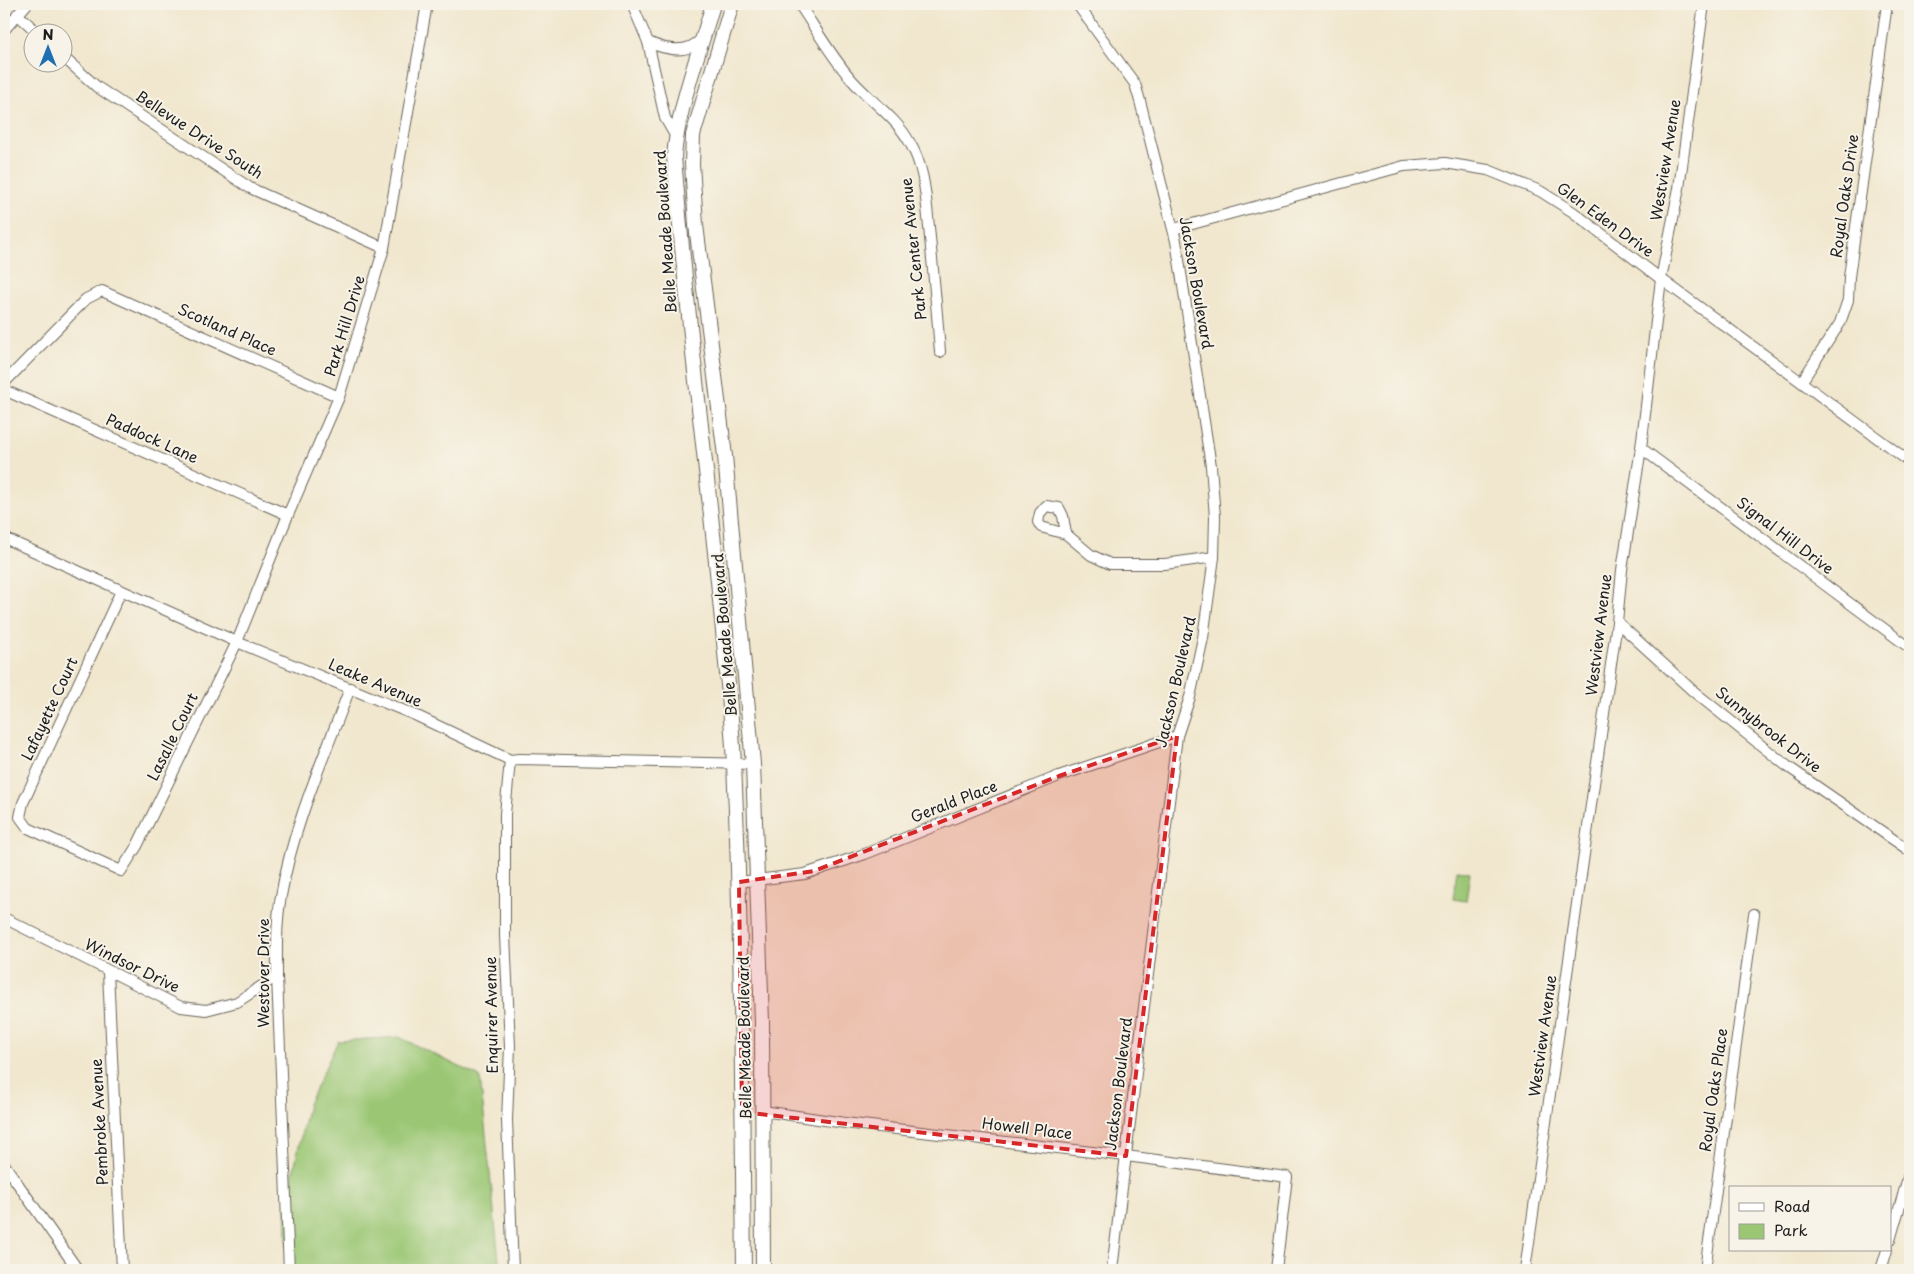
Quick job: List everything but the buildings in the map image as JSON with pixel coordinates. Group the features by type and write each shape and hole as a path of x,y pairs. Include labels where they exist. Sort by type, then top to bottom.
{"main road":[{"name":"Belle Meade Boulevard","path":"713,4 676,136 674,156 682,257 712,520 734,764 739,882 744,1270"},
{"name":"Belle Meade Boulevard","path":"732,4 693,139 692,164 696,225 731,518 753,764 759,880 763,1111 763,1270"},
{"path":"704,35 720,41"},
{"path":"676,136 693,139"},
{"path":"712,520 731,518"},
{"path":"717,576 736,574"},
{"path":"742,1112 763,1111"}],"street":[{"path":"4,30 27,4"},
{"path":"415,4 426,6"},
{"path":"632,4 648,42 665,118 676,136"},
{"name":"Park Center Avenue","path":"799,4 842,69 899,126 918,158 925,193 940,352"},
{"name":"Jackson Boulevard","path":"1077,4 1135,84 1174,229 1211,466 1215,517 1214,557 1203,638 1190,697 1177,736 1112,1270"},
{"name":"Westview Avenue","path":"1525,1270 1617,622 1622,570 1641,448 1661,279 1679,188 1704,4"},
{"name":"Royal Oaks Drive","path":"1802,381 1840,323 1848,300 1849,277 1887,4"},
{"name":"Park Hill Drive","path":"236,642 339,397 384,248 426,6"},
{"path":"17,14 26,22"},
{"path":"648,42 669,50 678,50 694,46 704,35"},
{"name":"Bellevue Drive South","path":"72,65 97,87 250,188 384,248"},
{"name":"Glen Eden Drive","path":"1174,229 1404,166 1445,163 1488,170 1540,191 1573,212 1910,462"},
{"name":"Scotland Place","path":"4,383 86,299 102,291 339,397"},
{"name":"Paddock Lane","path":"4,390 288,515"},
{"name":"Signal Hill Drive","path":"1641,448 1910,648"},
{"path":"1066,534 1090,555 1110,564 1165,564 1214,557"},
{"name":"Leake Avenue","path":"5,541 121,590 236,642 350,688 510,760 519,758 753,764"},
{"name":"Lafayette Court","path":"121,590 23,803 20,817 28,828 121,871 137,846"},
{"name":"Sunnybrook Drive","path":"1617,622 1693,691 1787,766 1910,851"},
{"name":"Lasalle Court","path":"137,846 236,642"},
{"name":"Westover Drive","path":"288,1270 277,976 277,927 281,895 293,841 350,688"},
{"name":"Gerald Place","path":"739,882 805,874 865,854 1058,776 1177,736"},
{"name":"Enquirer Avenue","path":"510,760 505,814 505,935 510,1046 507,1120 513,1270"},
{"name":"Royal Oaks Place","path":"1704,1270 1754,914"},
{"name":"Windsor Drive","path":"4,918 108,972 181,1007 206,1010 237,1002 277,976"},
{"name":"Pembroke Avenue","path":"108,972 122,1270"},
{"name":"Howell Place","path":"763,1111 855,1125 1126,1156 1287,1177 1276,1270"},
{"path":"4,1164 78,1270"},
{"path":"1892,1233 1910,1171"},
{"path":"1881,1270 1886,1252"}],"highlighted area":[{"path":"1177,736 1126,1156 742,1112 739,882 814,871 1059,776"}],"green space":[{"path":"1457,870 1470,872 1466,901 1453,899"},
{"path":"399,1037 480,1077 500,1270 288,1270 286,1206 308,1104 338,1041"}]}
